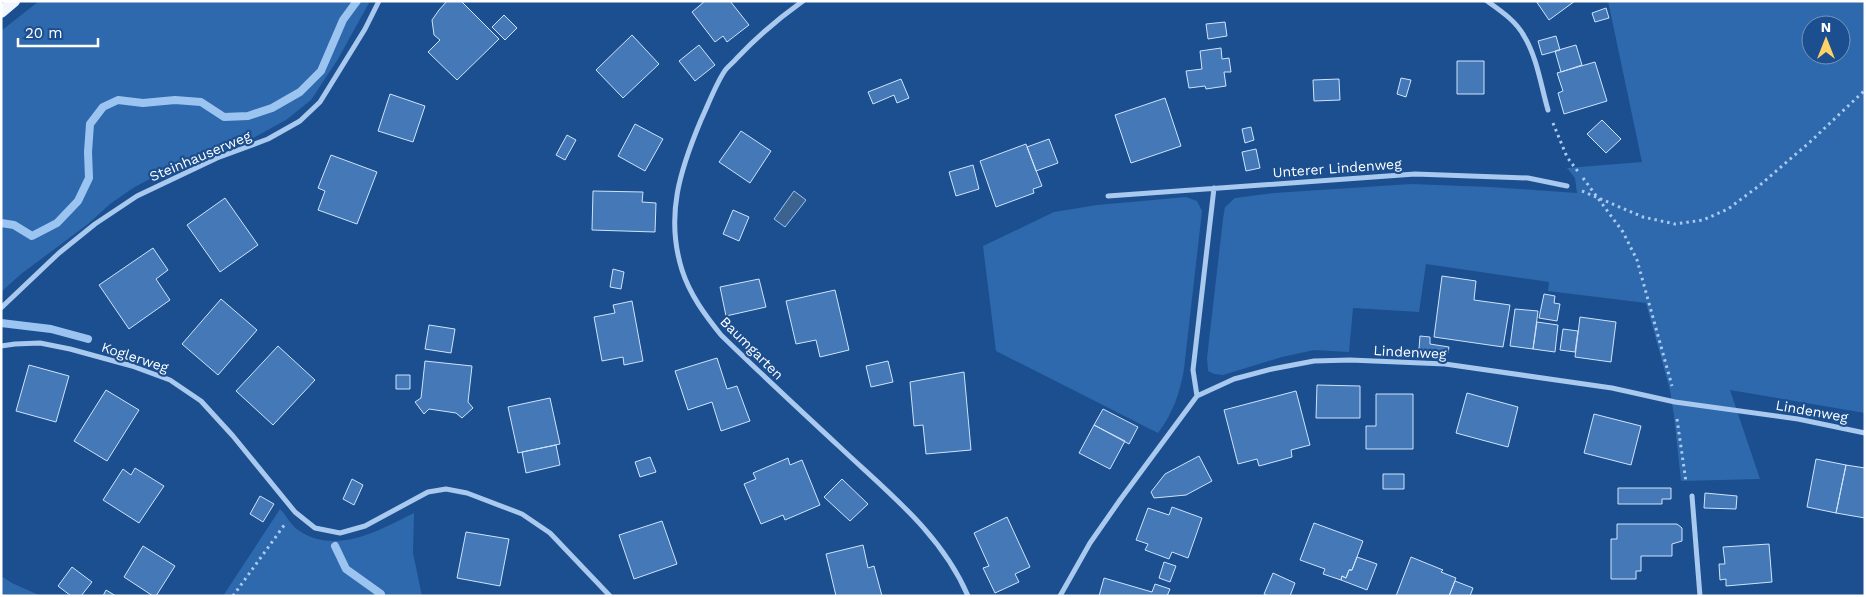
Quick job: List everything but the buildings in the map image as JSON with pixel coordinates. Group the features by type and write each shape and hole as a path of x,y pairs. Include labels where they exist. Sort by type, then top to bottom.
{"main road":[{"path":"1,12 14,1"}],"street":[{"name":"Steinhauserweg","path":"1,308 59,253 95,224 138,196 209,162 268,139 300,121 320,102 379,1"},
{"name":"Baumgarten","path":"803,1 751,43 724,72 706,109 690,148 677,188 676,245 682,271 696,301 720,335 911,512 939,546 960,577 968,596"},
{"path":"1487,1 1508,16 1524,36 1533,58 1548,110"},
{"name":"Unterer Lindenweg","path":"1108,196 1415,174 1528,178 1567,186"},
{"path":"1197,396 1193,370 1214,188"},
{"name":"Koglerweg","path":"1,346 40,343 70,349 132,366 170,380 202,402 262,470 294,512 315,528 340,533 365,526 428,492 446,489 467,494 522,514 550,533 610,596"},
{"name":"Lindenweg","path":"1060,596 1090,543 1197,396 1234,379 1272,368 1314,360 1445,364 1612,388 1675,402 1798,419 1865,433"},
{"path":"1692,496 1700,596"}],"path":[{"path":"1567,186 1598,197 1643,217 1675,224 1703,220 1728,209 1760,185 1810,142 1865,90"},
{"path":"1548,110 1568,157 1623,232 1637,260 1668,370 1675,402 1687,488 1692,496"},
{"path":"233,596 294,512"}],"shaded area":[{"path":"39,1 370,1 338,59 311,100 286,120 255,137 224,150 172,167 133,188 21,274 1,292 1,31"},
{"path":"1608,1 1865,1 1865,413 1730,390 1760,479 1681,481 1670,390 1646,303 1548,291 1549,282 1426,264 1419,312 1353,308 1349,352 1314,350 1282,357 1223,375 1208,371 1207,358 1223,219 1225,207 1235,198 1274,193 1411,184 1577,193 1575,178 1567,168 1642,162"},
{"path":"794,191 806,200 785,227 774,219"},
{"path":"1186,197 1197,201 1202,211 1184,369 1175,402 1168,418 1158,433 996,351 983,246 1054,212 1097,205"},
{"path":"280,509 298,530 312,537 327,541 357,538 414,513 413,553 422,596 223,596"},
{"path":"1,576 12,583 41,596 1,596"}],"waterway":[{"path":"1,223 14,225 32,236 57,223 78,201 89,178 90,124 103,107 118,100 143,103 175,100 201,102 224,117 248,116 272,108 300,92 321,71 343,20 357,1"},
{"path":"1,323 51,329 88,339"},
{"path":"335,546 346,569 381,594 381,596"}]}
